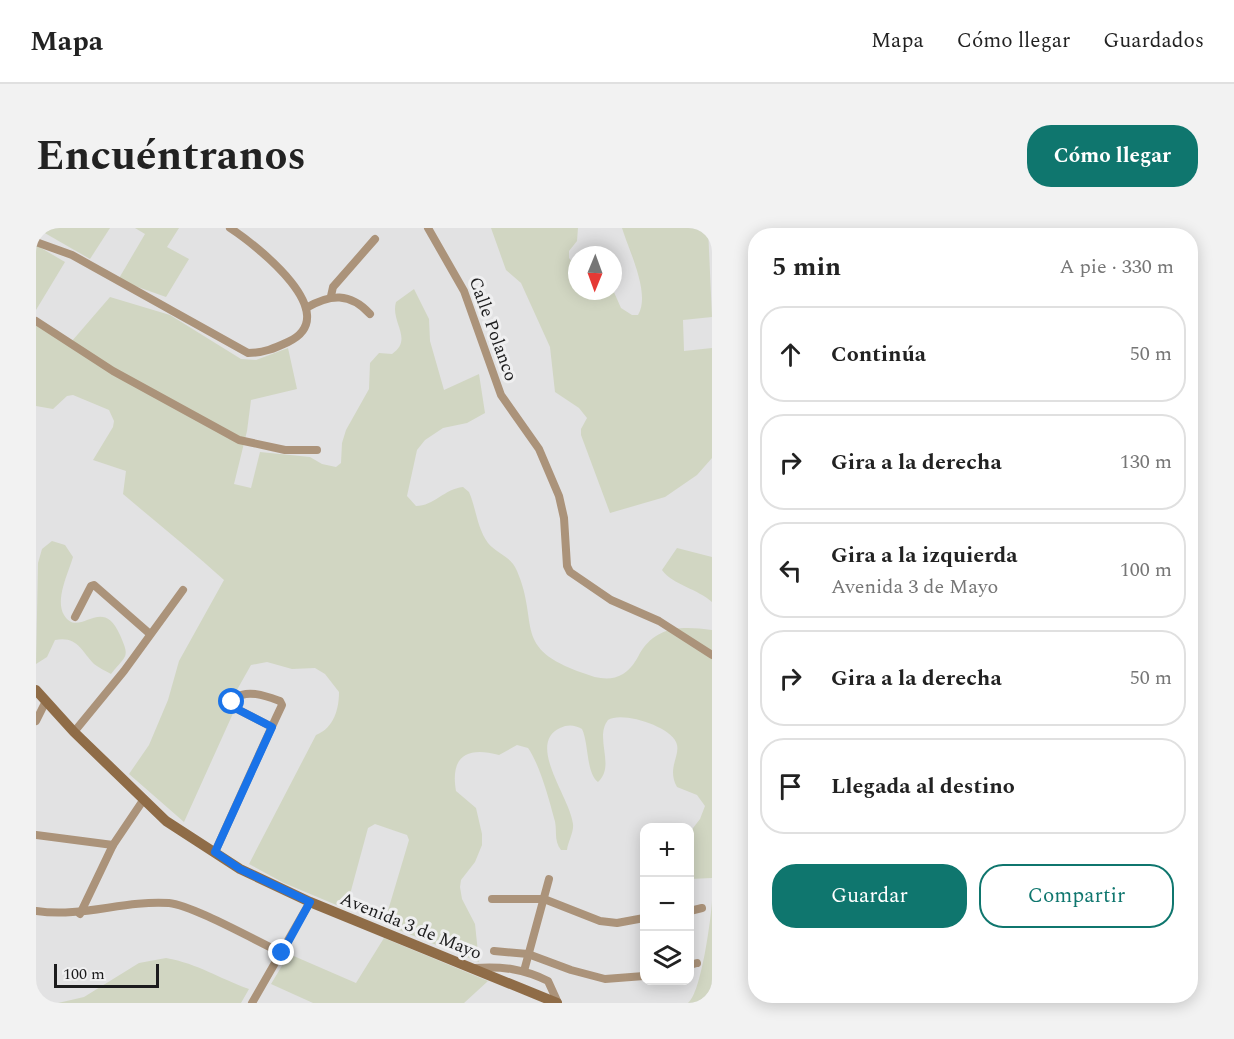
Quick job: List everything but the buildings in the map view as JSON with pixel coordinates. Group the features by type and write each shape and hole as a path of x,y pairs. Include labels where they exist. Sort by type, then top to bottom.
{"street":[{"path":"36,242 72,255 248,352 271,350 300,336 306,327 306,308 277,264 230,228"},
{"name":"Calle Polanco","path":"428,228 464,291 501,394 539,449 559,496 564,518 567,566 570,572 611,600 659,621 712,655"},
{"path":"331,297 333,287 375,239"},
{"path":"306,308 331,297 346,297 370,314"},
{"path":"36,321 113,370 239,440 285,450 317,450"},
{"path":"75,616 91,586 94,585 150,634"},
{"path":"74,732 183,590"},
{"name":"Avenida 3 de Mayo","path":"36,690 74,732 166,821 240,869 310,902 557,1003"},
{"path":"215,852 272,727 282,705 280,701 258,694 244,694 235,698 232,703 235,708 272,727"},
{"path":"36,721 46,701"},
{"path":"80,914 113,845 144,799"},
{"path":"36,835 113,845"},
{"path":"524,970 549,879"},
{"path":"492,899 543,899 600,921 617,923 640,919"},
{"path":"252,1003 310,902"},
{"path":"36,912 80,914 141,903 177,904 282,953"},
{"path":"694,909 702,908"},
{"path":"494,951 528,954 571,970 605,978 640,976"},
{"path":"468,968 524,970 548,981 557,1003"}],"green space":[{"path":"36,228 110,228 90,259"},
{"path":"135,228 179,228 167,247 189,259 166,297 118,280 145,234"},
{"path":"491,228 578,228 577,241 573,246 568,246 568,300 617,300 621,308 632,315 638,315 642,296 640,284 622,228 708,228 712,317 683,320 684,351 712,348 712,458 697,475 665,497 610,513 581,435 581,429 587,418 579,408 555,392 550,347 521,283 506,270"},
{"path":"36,245 65,262 36,310"},
{"path":"414,289 429,319 430,341 444,390 479,374 485,413 467,423 443,428 425,440 417,450 407,496 416,506 428,503 456,488 463,487 469,492 484,537 492,547 508,558 517,571 532,632 537,644 546,654 560,664 583,673 613,678 628,670 647,644 663,632 681,628 712,630 712,878 694,879 694,827 705,806 697,795 677,787 673,773 677,752 676,742 672,736 655,726 624,717 608,720 603,735 605,768 598,782 591,772 582,729 566,726 551,736 547,746 548,758 573,824 567,850 561,850 559,846 546,791 528,748 517,745 499,755 470,753 463,756 459,762 455,779 456,791 476,808 482,834 482,845 475,862 461,880 460,887 462,899 475,924 479,962 384,924 409,840 407,835 375,824 368,828 346,909 284,883 249,864 316,735 327,728 334,717 339,692 325,674 315,668 292,669 267,662 251,665 229,704 235,709 184,822 129,774 149,745 168,700 179,661 224,580 123,494 126,471 93,460 113,427 114,421 109,410 73,395 67,396 53,409 36,406 36,317 72,341 110,297 170,315 241,359 256,360 288,348 297,389 251,400 247,431 234,484 251,488 260,452 310,457 322,464 336,467 341,463 342,443 346,430 369,389 370,363 379,353 392,354 401,342 395,309 396,302"},
{"path":"52,541 65,545 73,557 62,594 64,615 70,621 77,623 98,617 106,618 113,623 120,635 126,652 124,659 111,674 94,664 74,642 63,639 55,640 47,657 36,664 38,563 42,549"},
{"path":"677,548 712,557 712,602 672,580 662,570"},
{"path":"712,901 712,1003 688,1003 693,997 701,972"},
{"path":"384,938 488,981 464,1003 313,1003 271,984 289,954 356,983"},
{"path":"166,958 199,968 249,989 241,1003 58,1003 84,997 139,963"}],"route":[{"path":"232,702 235,708 272,727 215,852 240,869 310,902 282,953"}]}
